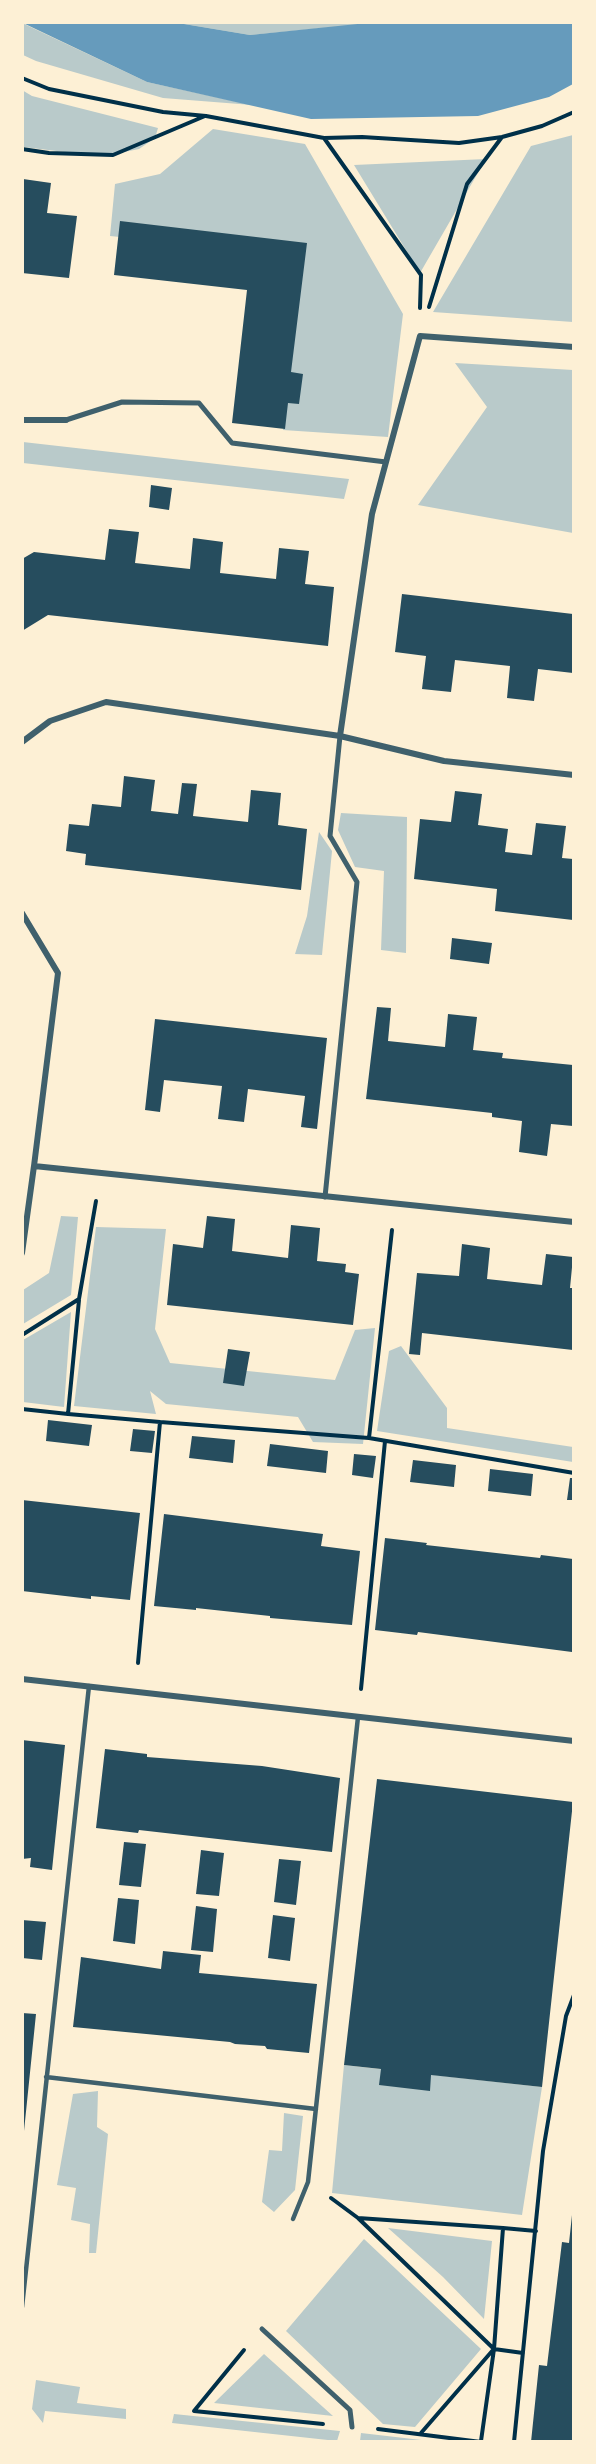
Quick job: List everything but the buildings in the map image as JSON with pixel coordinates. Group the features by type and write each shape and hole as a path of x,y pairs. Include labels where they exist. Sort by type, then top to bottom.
{"street":[{"path":"325,1197 357,882 330,836 340,736 372,514 420,336 573,347"},
{"path":"22,420 66,420 122,402 199,402 232,443 386,462"},
{"path":"22,742 50,721 106,702 340,736 444,761 573,775"},
{"path":"22,913 58,973 22,1253"},
{"path":"34,1166 573,1222"},
{"path":"22,1679 573,1741"},
{"path":"262,2329 350,2410 352,2427"}],"lane":[{"path":"22,2307 89,1686"},
{"path":"293,2218 308,2181 358,1717"},
{"path":"46,2077 316,2109"}],"path":[{"path":"22,78 61,92 163,112 206,116 324,138 362,136 459,143 542,126 573,112"},
{"path":"22,148 49,153 113,155 206,116"},
{"path":"420,336 467,184 502,136"},
{"path":"324,138 421,275 420,336"},
{"path":"68,1414 79,1299 101,1173"},
{"path":"369,1438 395,1204"},
{"path":"22,1335 79,1299"},
{"path":"22,1409 369,1438 573,1473"},
{"path":"135,1692 160,1422"},
{"path":"358,1717 385,1441"},
{"path":"514,2442 543,2151 566,2016 573,1995"},
{"path":"566,2016 573,2016"},
{"path":"308,2181 358,2218 494,2349 523,2353"},
{"path":"358,2218 536,2231"},
{"path":"262,2329 194,2411 481,2441 494,2349 503,2228"},
{"path":"420,2433 494,2349"}],"shaded area":[{"path":"22,23 147,82 252,105 163,98 36,61 23,55"},
{"path":"178,23 377,23 250,35"},
{"path":"22,90 32,96 158,128 155,138 139,149 114,154 23,147"},
{"path":"213,129 305,144 403,314 388,437 283,430 301,255 110,236 115,184 160,174"},
{"path":"573,135 573,322 433,312 531,146"},
{"path":"486,159 420,273 354,165"},
{"path":"455,363 573,370 573,533 418,505 487,407"},
{"path":"23,442 349,479 344,499 23,463"},
{"path":"341,813 407,817 406,953 381,950 384,871 355,867 338,830"},
{"path":"319,832 332,851 322,955 295,954 307,916"},
{"path":"61,1216 78,1217 71,1295 23,1324 23,1290 49,1273"},
{"path":"96,1227 166,1229 155,1329 170,1363 335,1380 355,1330 375,1328 363,1444 313,1442 298,1417 166,1404 150,1391 156,1414 74,1406"},
{"path":"71,1312 64,1407 23,1402 23,1340"},
{"path":"401,1346 447,1408 447,1428 573,1447 573,1462 377,1431 389,1351"},
{"path":"344,2065 542,2087 522,2215 332,2193"},
{"path":"98,2091 97,2127 108,2134 96,2253 89,2253 90,2224 71,2220 76,2188 57,2185 73,2094"},
{"path":"284,2113 303,2116 295,2190 274,2212 262,2202 269,2150 282,2151"},
{"path":"388,2228 492,2241 484,2319 443,2277"},
{"path":"364,2239 481,2349 415,2427 383,2424 286,2331"},
{"path":"264,2354 333,2416 214,2403"},
{"path":"36,2380 80,2387 77,2403 126,2409 126,2419 45,2411 43,2423 32,2409"},
{"path":"174,2414 340,2431 337,2441 172,2423"},
{"path":"361,2433 430,2441 360,2441"}],"water":[{"path":"377,22 573,23 573,84 549,97 478,116 311,119 147,82 23,23 178,23 250,35"}]}
